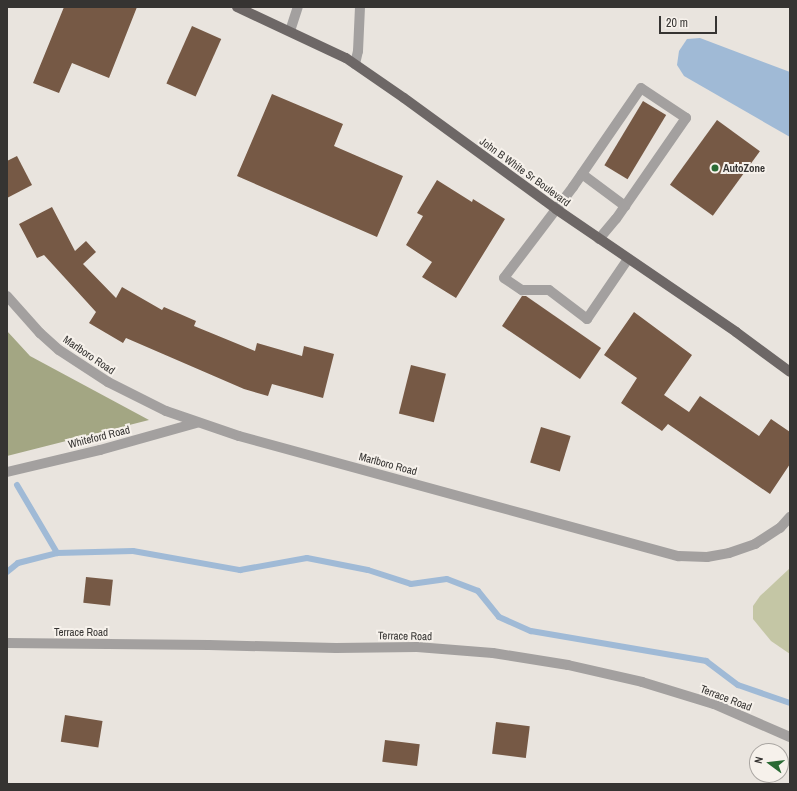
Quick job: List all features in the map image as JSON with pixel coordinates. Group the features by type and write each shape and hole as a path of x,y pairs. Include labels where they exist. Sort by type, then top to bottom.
{"main road":[{"name":"John B White Sr Boulevard","path":"237,7 346,58 404,98 556,210 736,332 790,372"}],"street":[{"path":"290,31 298,7"},
{"path":"355,64 358,51 360,7"},
{"path":"599,239 625,206 686,118 641,88 582,174 504,278 522,290 549,290 587,318 628,259"},
{"path":"582,174 625,206"},
{"name":"Marlboro Road","path":"7,296 40,333 80,365 136,398 196,423 679,556 707,557 729,553 755,544 780,528 790,517"},
{"name":"Whiteford Road","path":"7,472 100,450 196,423"},
{"name":"Terrace Road","path":"7,643 336,648 417,647 492,653 568,665 642,682 714,704 790,736"}],"green space":[{"path":"7,331 30,356 149,420 7,456"},
{"path":"790,568 790,654 771,641 753,619 753,606 760,596"}],"water":[{"path":"700,38 790,72 790,137 684,76 677,65 679,51 687,39"}],"building":[{"path":"64,7 137,7 109,78 72,63 59,93 33,83"},
{"path":"192,26 221,39 196,97 166,84"},
{"path":"272,94 343,124 334,146 403,176 377,237 237,176"},
{"path":"643,101 666,115 628,179 604,165"},
{"name":"AutoZone","path":"717,120 760,151 713,216 670,185"},
{"path":"17,156 32,185 7,198 7,161"},
{"path":"437,180 472,202 473,199 505,219 456,298 422,277 432,262 406,245 423,216 417,213"},
{"path":"52,207 75,251 86,241 96,252 83,264 116,298 122,287 162,310 164,307 196,321 194,326 255,351 257,343 302,356 304,346 334,354 323,398 272,384 268,396 244,389 126,338 123,343 89,323 96,312 44,255 37,258 19,224"},
{"path":"522,296 526,296 601,348 580,379 502,326"},
{"path":"634,312 692,355 664,395 689,412 700,396 759,436 771,419 790,432 790,464 770,494 668,424 662,431 621,403 637,378 604,355"},
{"path":"411,365 446,374 434,422 399,414"},
{"path":"541,427 571,436 560,471 530,462"},
{"path":"86,577 113,580 110,606 83,603"},
{"path":"65,715 103,721 98,748 61,742"},
{"path":"496,722 530,726 526,758 492,754"},
{"path":"385,740 420,744 417,766 382,762"}],"waterway":[{"path":"17,485 57,553"},
{"path":"7,572 18,563 57,553 133,551 240,570 307,558 368,570 411,584 447,579 478,591 499,617 531,631 706,661 738,685 790,703"}],"place":[{"name":"AutoZone","path":"715,168"}]}
